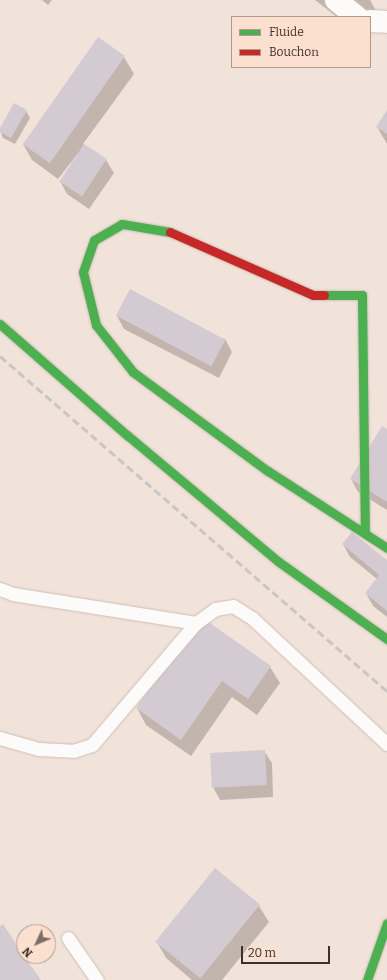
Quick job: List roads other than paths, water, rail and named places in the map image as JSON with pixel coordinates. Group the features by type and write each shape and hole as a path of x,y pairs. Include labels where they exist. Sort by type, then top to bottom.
{"street":[{"path":"336,0 356,16"},
{"path":"371,21 387,22"},
{"path":"365,533 362,294 313,295 175,233 122,224 94,240 83,272 96,325 133,372 268,471 387,548"},
{"path":"0,324 127,435 279,562 387,639"},
{"path":"367,980 387,923"}],"lane":[{"path":"0,589 13,594 196,623"},
{"path":"0,738 38,749 73,751 92,745 196,623 215,609 233,606 252,618 387,744"},
{"path":"68,938 97,980"}],"railway":[{"path":"0,356 387,691"}]}
